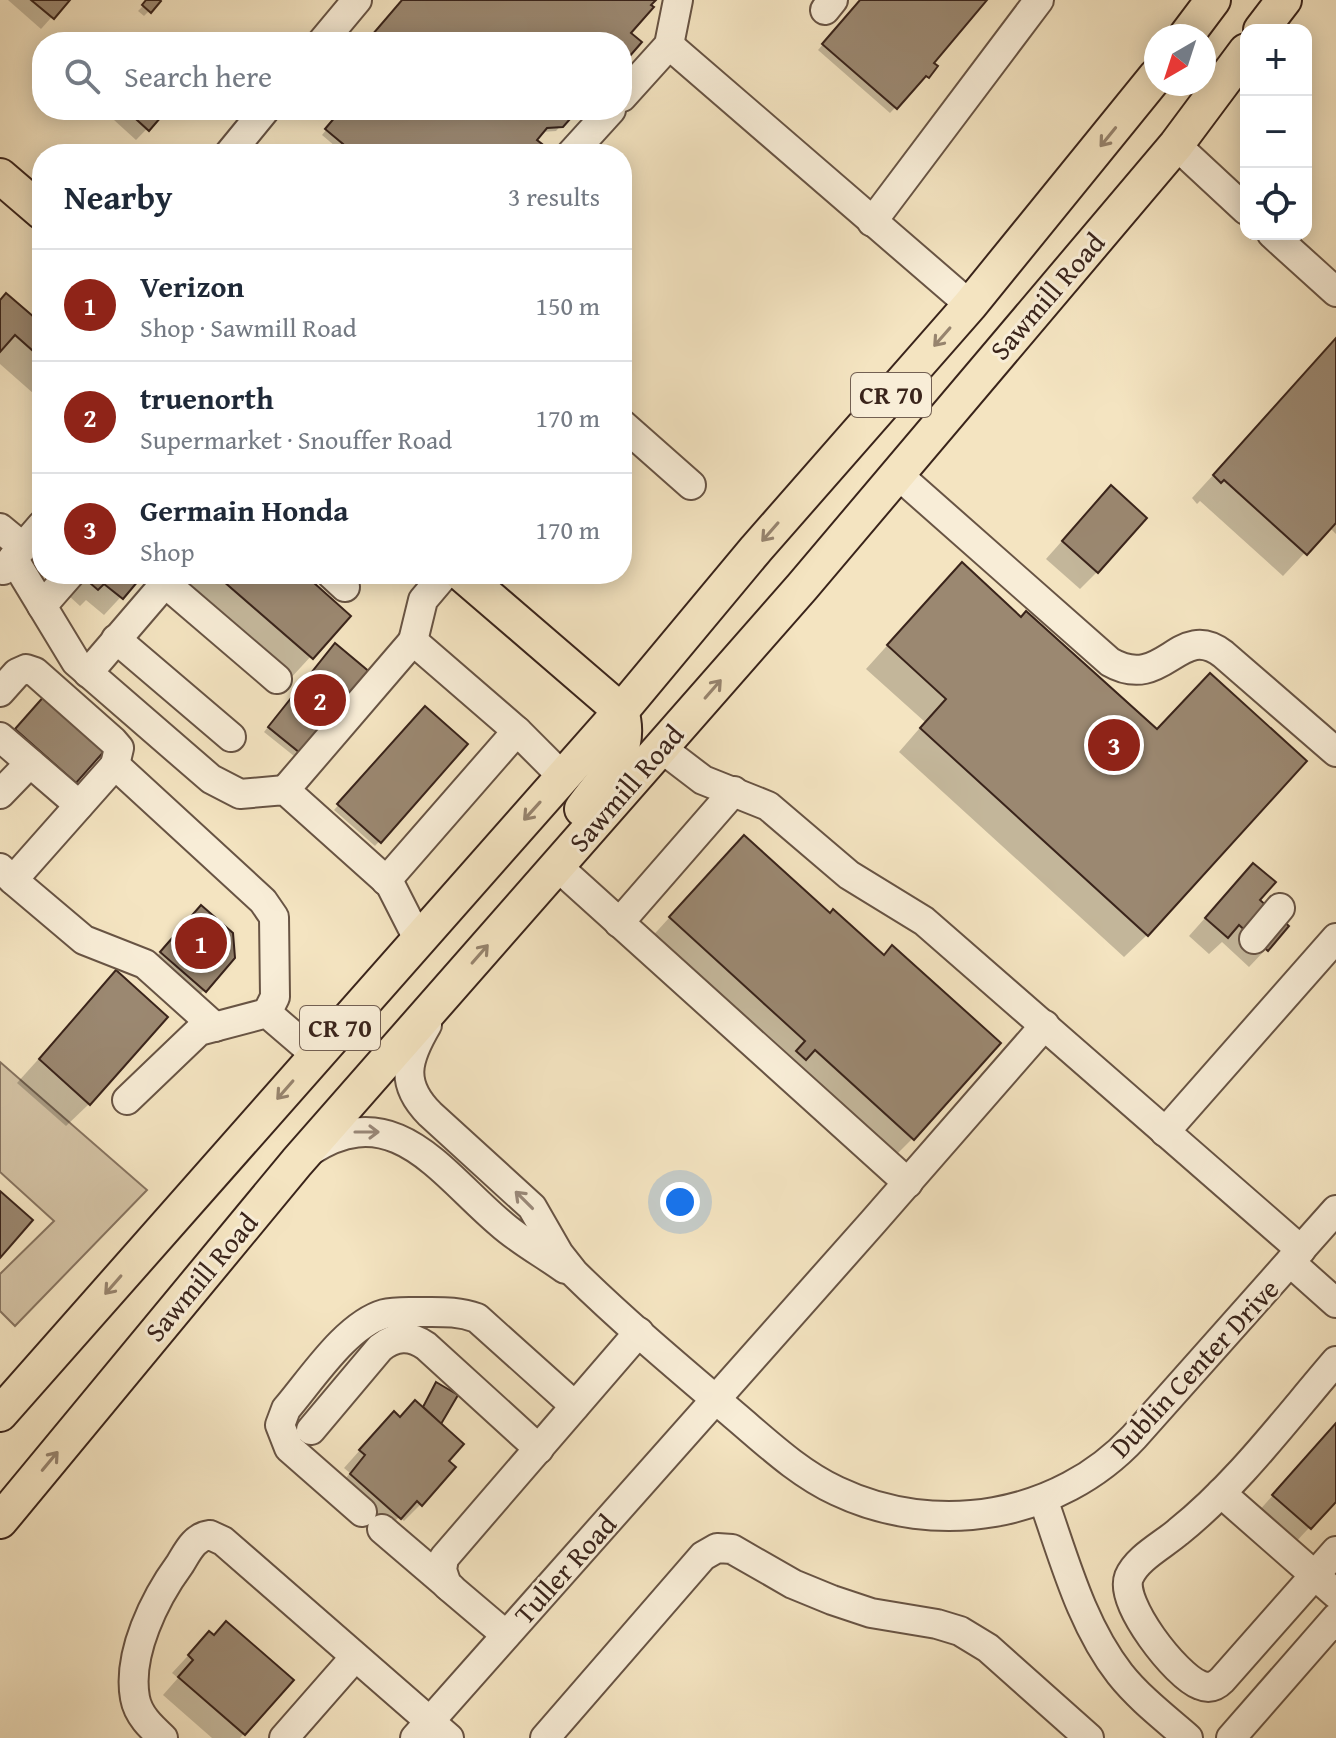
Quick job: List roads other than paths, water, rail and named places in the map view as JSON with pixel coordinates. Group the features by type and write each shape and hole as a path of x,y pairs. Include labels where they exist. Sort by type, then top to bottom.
{"main road":[{"path":"1195,24 1213,0"},
{"path":"1266,24 1284,0"},
{"name":"Sawmill Road","path":"0,1521 297,1162 802,587 1176,145 1240,59"},
{"name":"Sawmill Road","path":"0,1414 621,711 756,549 970,305 1144,91"},
{"path":"0,176 32,203"},
{"path":"474,584 621,711 626,727 626,740 616,762 509,922"}],"street":[{"path":"330,32 357,0"},
{"path":"632,86 669,45 678,0"},
{"path":"872,222 1039,0"},
{"path":"669,45 970,305"},
{"path":"237,144 257,120"},
{"path":"580,144 602,120"},
{"path":"1176,145 1240,204"},
{"path":"1279,240 1336,292"},
{"path":"632,433 691,485"},
{"path":"896,473 1110,662 1131,670 1147,669 1161,664 1187,646 1208,646 1223,654 1336,752"},
{"path":"0,528 12,559 76,662 211,779 240,794 285,790 413,641 423,600 437,584"},
{"path":"12,559 32,536"},
{"path":"42,606 61,584"},
{"path":"88,673 164,584"},
{"path":"175,584 277,679"},
{"path":"116,639 231,737"},
{"path":"413,641 517,731 563,777"},
{"path":"0,692 17,673 26,669 35,672 119,748 115,765 79,805 7,874 84,940 145,964 215,1027"},
{"path":"386,881 517,731"},
{"path":"0,737 79,805"},
{"path":"661,748 696,776 768,806 849,875 924,921 1165,1132 1296,1256 1336,1303"},
{"path":"0,794 30,763"},
{"path":"115,765 263,901 274,917 275,997 267,1013 199,1031 127,1100"},
{"path":"285,790 386,881 418,939"},
{"path":"619,923 734,791"},
{"path":"558,867 908,1183"},
{"path":"1254,939 1280,908"},
{"path":"1165,1132 1336,938"},
{"name":"Dublin Center Drive","path":"452,987 412,1054 409,1076 414,1095 430,1114 532,1207 559,1254 586,1285"},
{"path":"267,1013 316,1055"},
{"name":"Tuller Road","path":"431,1733 506,1635 1045,1025"},
{"name":"Dublin Center Drive","path":"297,1162 320,1145 347,1133 361,1131 387,1133 412,1146 500,1224 586,1285 715,1399 803,1471 834,1490 877,1506 933,1517 991,1514 1043,1499 1084,1479 1125,1447 1336,1210"},
{"path":"311,1430 380,1348 393,1340 402,1325 458,1311 477,1318 575,1406"},
{"path":"506,1635 289,1448 283,1437 281,1418 350,1335 385,1314 402,1325 539,1449"},
{"path":"451,1588 443,1578 444,1558 639,1332"},
{"path":"1332,1376 1197,1517 1145,1558 1128,1579 1130,1594 1158,1647 1195,1683 1215,1685 1336,1551"},
{"path":"1221,1493 1336,1594"},
{"path":"1043,1499 1094,1633 1124,1679 1188,1738"},
{"path":"163,1738 146,1722 138,1708 134,1694 136,1667 145,1629 160,1593 192,1546 202,1537 219,1537 355,1657 431,1733"},
{"path":"545,1738 703,1556 713,1549 724,1547 793,1584 832,1600 871,1613 944,1625 965,1633 988,1648 1089,1738"},
{"path":"1231,1738 1336,1618"},
{"path":"1124,1679 1158,1647"},
{"path":"284,1738 355,1657"}],"place":[{"name":"truenorth","path":"320,700"},
{"name":"Germain Honda","path":"1114,745"},
{"name":"Verizon","path":"201,943"}]}
